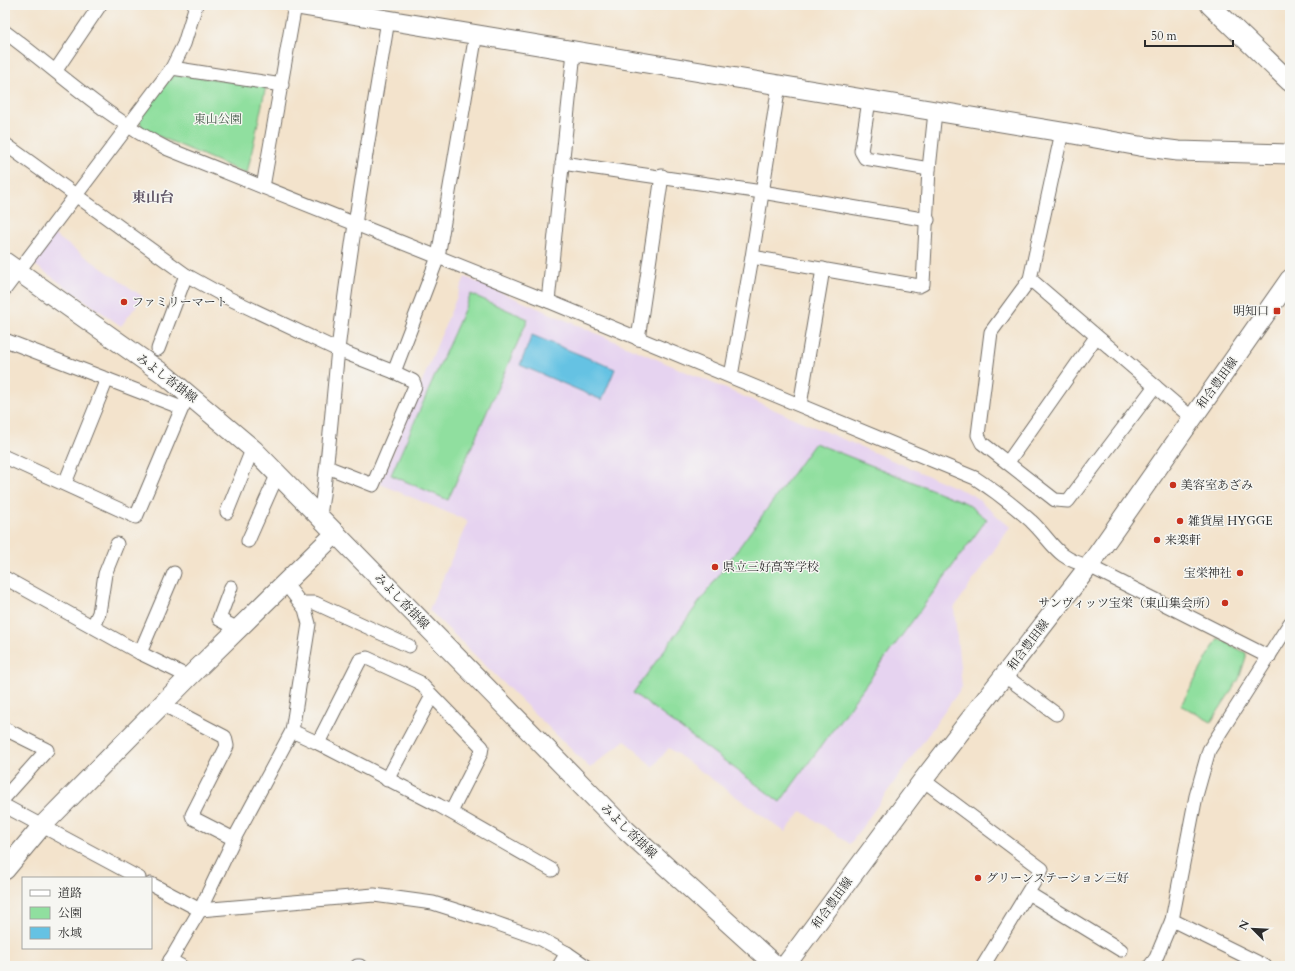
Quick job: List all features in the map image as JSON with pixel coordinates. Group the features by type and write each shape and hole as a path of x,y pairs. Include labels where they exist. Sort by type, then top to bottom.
{"main road":[{"path":"296,5 1139,146 1178,151 1290,154"},
{"path":"1210,5 1290,82"},
{"name":"みよし沓掛線","path":"12,267 109,334 186,401 254,450 320,515 626,830 776,966"},
{"name":"和合豊田線","path":"785,966 923,780 1005,676 1088,566 1290,279"},
{"path":"5,870 41,827 189,677 336,532"}],"street":[{"path":"56,70 100,5"},
{"path":"5,289 12,267 76,194 172,68 184,44 196,5"},
{"path":"263,187 296,5"},
{"path":"320,515 327,467 338,350 355,223 388,20"},
{"path":"5,32 127,126 168,149 548,301 975,478 1002,495 1033,523 1060,554 1073,562 1088,566 1269,657"},
{"path":"394,372 438,257 476,34"},
{"path":"548,301 574,52"},
{"path":"172,68 282,85"},
{"path":"731,376 752,257 778,85"},
{"path":"869,101 861,151 865,158 929,169"},
{"path":"752,257 919,286 923,284 928,220 929,169 935,112"},
{"path":"1062,132 1030,280 991,332 978,435 982,443 1055,500 1068,501 1155,386"},
{"path":"5,144 76,194 186,276 338,350 394,372 413,382 415,386 373,485 327,467"},
{"path":"562,162 662,176 928,220"},
{"path":"638,339 662,176"},
{"path":"800,405 824,269"},
{"path":"158,349 186,276"},
{"path":"1030,280 1192,418"},
{"path":"1008,462 1096,337"},
{"path":"5,340 106,379 186,401 136,517 66,483 5,457"},
{"path":"66,483 106,379"},
{"path":"227,512 250,455 254,450"},
{"path":"248,541 275,480 280,476"},
{"path":"93,626 99,613 105,574 117,544"},
{"path":"140,653 174,573"},
{"path":"5,578 140,653 189,677"},
{"path":"173,964 234,839 292,731 309,624 308,615 301,603 285,583"},
{"path":"231,587 219,619 238,629"},
{"path":"301,603 315,603 409,646"},
{"path":"1150,966 1156,958 1172,920 1196,796 1209,750 1269,657 1286,635 1290,624"},
{"path":"318,743 360,660 363,658 367,658 419,682 482,747 481,753 451,812"},
{"path":"1005,676 1056,714"},
{"path":"387,780 432,696"},
{"path":"162,704 225,737 227,746 192,814 193,818 234,839"},
{"path":"5,729 47,750 5,797"},
{"path":"292,731 451,812 552,870"},
{"path":"923,780 1042,870 983,966"},
{"path":"5,806 41,827 137,877"},
{"path":"152,885 200,910 244,905 374,895 433,903 490,921 541,940 567,953 586,966"},
{"path":"1028,893 1121,950"},
{"path":"1172,920 1265,966"},
{"path":"560,966 567,953"}],"shaded area":[{"path":"53,234 143,297 121,326 32,263"},
{"name":"県立三好高等学校","path":"465,277 973,495 1010,527 954,608 962,687 850,844 802,811 785,832 669,748 653,767 625,740 590,768 429,610 468,521 380,484"}],"green space":[{"name":"東山公園","path":"174,74 266,86 247,174 142,129 139,117"},
{"path":"471,294 528,319 448,500 391,475"},
{"path":"815,443 966,503 987,519 780,802 633,693"},
{"path":"1218,638 1246,653 1246,657 1239,679 1211,722 1181,705"}],"water":[{"path":"532,335 615,369 602,400 520,365"}],"place":[{"name":"ファミリーマート","path":"124,302"},
{"name":"明知口","path":"1277,311"},
{"name":"美容室あざみ","path":"1173,485"},
{"name":"雑貨屋 HYGGE","path":"1180,521"},
{"name":"来楽軒","path":"1157,540"},
{"name":"県立三好高等学校","path":"715,567"},
{"name":"宝栄神社","path":"1240,573"},
{"name":"サンヴィッツ宝栄（東山集会所）","path":"1225,603"},
{"name":"グリーンステーション三好","path":"978,878"}],"district":[{"name":"東山台","path":"153,197"}]}
